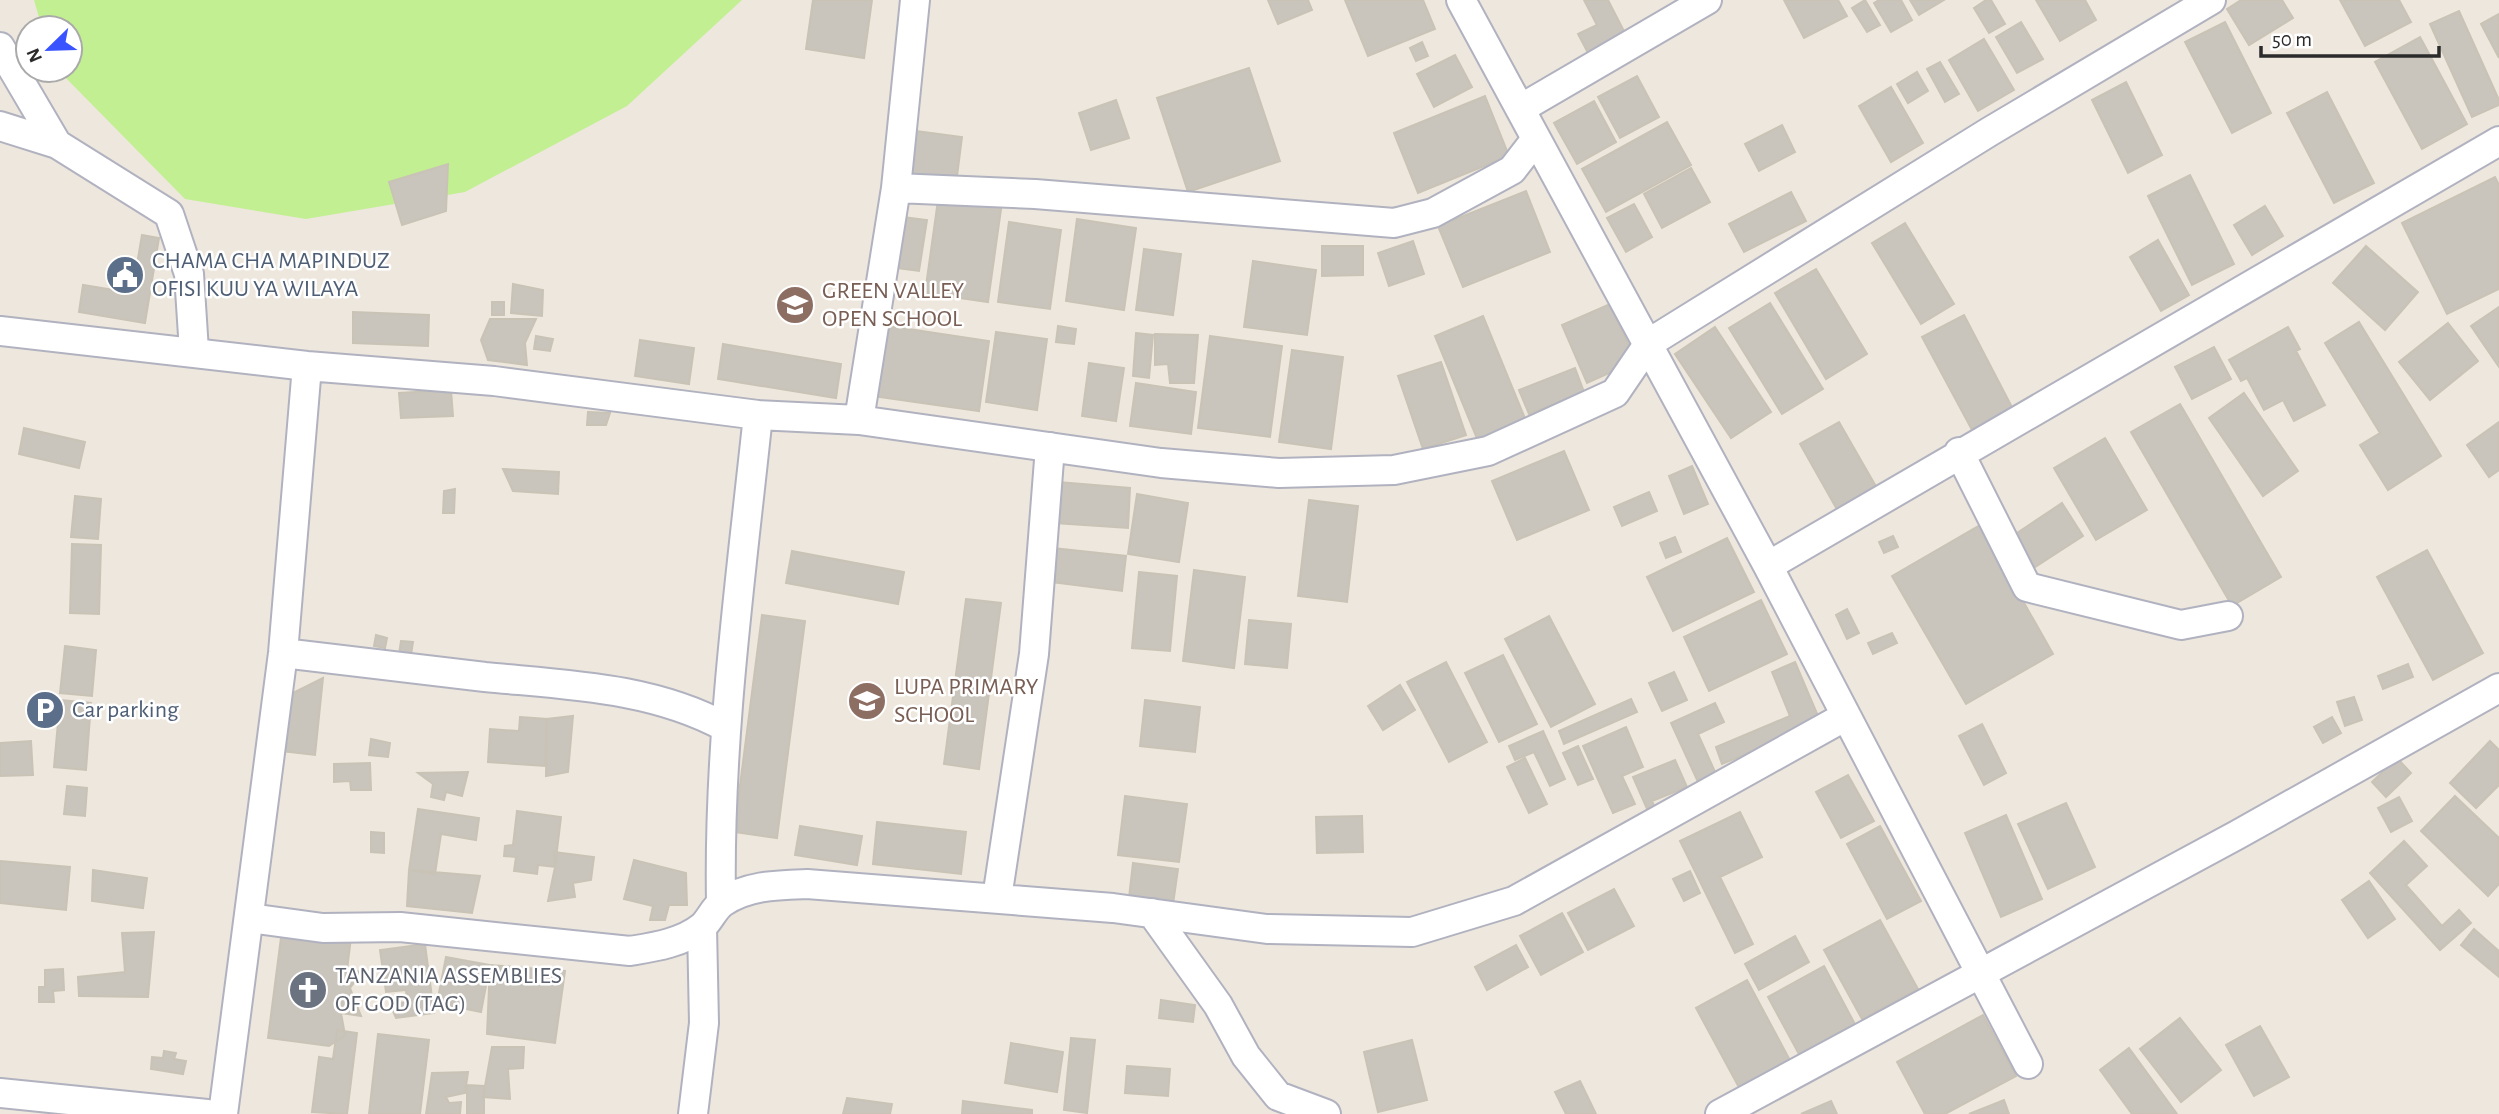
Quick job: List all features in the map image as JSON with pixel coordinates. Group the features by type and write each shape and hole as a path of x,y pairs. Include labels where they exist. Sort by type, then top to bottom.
{"street":[{"path":"859,420 895,188 915,0"},
{"path":"1461,0 1768,566 2028,1064"},
{"path":"1520,109 1707,0"},
{"path":"0,331 194,351 307,366 494,381 758,415 859,420 1161,463 1279,473 1341,473 1419,466 1488,451 1615,393 1649,343 1989,132 2211,0"},
{"path":"0,47 57,144"},
{"path":"0,126 57,144 169,214 189,274 194,351"},
{"path":"895,188 1035,194 1394,223 1433,213 1512,170 1536,139"},
{"path":"1768,566 1959,452 2499,141"},
{"path":"223,1114 283,653 307,366"},
{"path":"721,903 720,826 725,727 758,415"},
{"path":"997,898 1034,654 1050,447"},
{"path":"1959,452 2027,587 2181,625 2228,616"},
{"path":"283,653 585,686 670,704 702,715 725,727"},
{"path":"1720,1114 2236,835 2499,688"},
{"path":"249,918 323,928 400,927 630,951 666,945 702,927 721,903 769,885 873,888 997,898 1152,913 1267,929 1412,932 1514,901 1846,716"},
{"path":"1152,913 1218,1005 1246,1056 1278,1096 1326,1114"},
{"path":"693,1114 704,1023 702,927"},
{"path":"0,1093 28,1105 207,1114"}],"green space":[{"path":"34,0 742,0 627,106 465,192 306,219 185,199 72,84 84,84 84,14 38,14"}],"building":[{"path":"813,0 872,0 864,58 806,49"},
{"path":"1268,0 1308,0 1312,10 1278,24"},
{"path":"1345,0 1423,0 1435,29 1368,56"},
{"path":"1584,0 1608,0 1625,33 1588,53 1578,34 1597,25"},
{"path":"1784,0 1838,0 1847,16 1804,38"},
{"path":"1865,0 1880,25 1867,32 1852,8"},
{"path":"1879,0 1901,0 1912,20 1891,32 1874,3"},
{"path":"1910,0 1944,0 1919,15"},
{"path":"1986,0 1991,0 2005,24 1989,33 1974,8"},
{"path":"2036,0 2085,0 2096,20 2060,41"},
{"path":"2241,0 2282,0 2293,18 2249,45 2227,9"},
{"path":"2340,0 2399,0 2411,22 2365,46"},
{"path":"2459,11 2499,100 2499,105 2472,117 2430,24"},
{"path":"2499,14 2499,58 2481,24"},
{"path":"2021,22 2043,59 2017,73 1996,37"},
{"path":"2225,22 2271,113 2232,133 2185,42"},
{"path":"2420,37 2467,124 2422,149 2375,62"},
{"path":"1984,39 2014,90 1978,111 1949,60"},
{"path":"1422,42 1428,56 1416,61 1410,48"},
{"path":"1455,55 1472,87 1434,107 1417,74"},
{"path":"1940,62 1959,94 1945,102 1927,69"},
{"path":"1249,68 1280,161 1188,192 1157,98"},
{"path":"1917,72 1928,91 1908,103 1897,84"},
{"path":"1637,76 1659,117 1620,138 1598,97"},
{"path":"2126,82 2162,155 2128,173 2092,100"},
{"path":"1891,87 1923,143 1891,162 1859,106"},
{"path":"2327,92 2374,183 2334,203 2287,113"},
{"path":"1485,96 1509,156 1418,193 1394,133"},
{"path":"1116,100 1129,138 1091,150 1079,113"},
{"path":"1594,101 1616,142 1577,164 1554,123"},
{"path":"1667,122 1691,165 1606,212 1582,169"},
{"path":"1782,125 1795,152 1759,171 1745,144"},
{"path":"916,131 962,137 956,184 910,177"},
{"path":"448,164 446,211 402,225 389,182"},
{"path":"1691,168 1710,202 1662,228 1644,194"},
{"path":"2190,175 2234,264 2192,285 2148,196"},
{"path":"2495,177 2499,185 2499,289 2447,314 2402,223"},
{"path":"1526,191 1550,252 1463,287 1438,226"},
{"path":"1791,192 1806,221 1744,252 1729,224"},
{"path":"939,193 1002,202 988,302 925,293"},
{"path":"1634,204 1652,237 1626,252 1607,218"},
{"path":"2265,206 2283,236 2252,255 2234,225"},
{"path":"903,217 927,220 919,271 896,268"},
{"path":"1077,219 1136,228 1124,310 1066,301"},
{"path":"1009,222 1061,230 1050,309 998,302"},
{"path":"1905,223 1954,304 1921,324 1872,243"},
{"path":"142,235 159,238 145,323 79,312 83,285 132,293"},
{"path":"2158,240 2189,295 2161,311 2130,257"},
{"path":"1413,241 1424,274 1389,286 1378,253"},
{"path":"1322,246 1363,246 1363,275 1322,276"},
{"path":"2366,246 2418,292 2385,330 2333,283"},
{"path":"1144,249 1181,254 1173,315 1136,310"},
{"path":"1253,261 1316,270 1307,335 1244,327"},
{"path":"1816,269 1867,354 1826,379 1775,293"},
{"path":"513,284 543,290 542,316 511,313"},
{"path":"492,302 504,302 504,315 492,315"},
{"path":"1770,303 1823,389 1782,414 1729,328"},
{"path":"1610,304 1636,361 1587,383 1562,325"},
{"path":"2499,307 2499,367 2471,326"},
{"path":"353,312 429,315 428,346 353,343"},
{"path":"1964,315 2013,409 1972,430 1922,337"},
{"path":"1483,316 1526,421 1478,441 1435,336"},
{"path":"490,319 536,319 525,343 527,365 488,360 481,340"},
{"path":"2359,322 2441,456 2388,490 2360,445 2380,433 2325,343"},
{"path":"2448,323 2478,361 2430,400 2399,362"},
{"path":"882,325 989,341 979,411 872,396"},
{"path":"1058,326 1076,329 1074,344 1056,342"},
{"path":"1715,327 1771,412 1731,438 1675,354"},
{"path":"2288,327 2300,349 2296,351 2325,405 2294,421 2283,400 2264,410 2247,378 2241,381 2229,360"},
{"path":"996,332 1047,339 1037,410 986,402"},
{"path":"1136,333 1153,335 1149,378 1133,376"},
{"path":"1155,334 1198,335 1194,383 1170,383 1168,364 1155,365"},
{"path":"536,336 553,339 550,351 534,349"},
{"path":"1210,336 1282,346 1270,437 1198,428"},
{"path":"640,340 694,348 689,384 635,376"},
{"path":"723,344 841,364 836,398 718,379"},
{"path":"2214,347 2231,379 2192,399 2175,367"},
{"path":"1292,350 1343,357 1331,449 1279,442"},
{"path":"1441,362 1466,435 1423,449 1398,376"},
{"path":"1089,363 1124,368 1116,421 1082,416"},
{"path":"1575,368 1584,392 1529,414 1519,390"},
{"path":"1136,383 1196,392 1191,434 1130,426"},
{"path":"451,390 453,416 401,418 399,393"},
{"path":"2244,393 2298,471 2263,496 2209,418"},
{"path":"2180,404 2281,577 2232,606 2131,432"},
{"path":"588,412 610,413 606,425 587,425"},
{"path":"1839,422 1878,490 1839,513 1800,444"},
{"path":"2499,422 2499,470 2489,477 2467,445"},
{"path":"24,428 85,442 79,468 19,454"},
{"path":"2105,438 2147,510 2096,540 2054,468"},
{"path":"1564,451 1589,510 1517,540 1492,481"},
{"path":"1692,466 1708,504 1684,514 1669,476"},
{"path":"503,469 559,472 558,494 513,491"},
{"path":"1058,482 1130,488 1128,528 1055,523"},
{"path":"455,489 454,513 443,513 444,491"},
{"path":"1649,492 1657,511 1622,526 1614,507"},
{"path":"1137,494 1188,503 1179,562 1128,554"},
{"path":"75,496 101,499 98,539 71,537"},
{"path":"1309,500 1358,506 1347,602 1298,596"},
{"path":"2062,503 2083,536 2026,573 2005,541"},
{"path":"1980,525 2053,654 1966,704 1892,576"},
{"path":"1893,536 1898,547 1884,553 1879,542"},
{"path":"1675,537 1681,552 1666,558 1660,543"},
{"path":"1727,538 1754,592 1673,631 1647,577"},
{"path":"72,544 101,545 99,614 70,613"},
{"path":"1053,548 1126,556 1122,591 1050,582"},
{"path":"2427,550 2483,653 2433,680 2377,577"},
{"path":"792,551 904,572 898,604 786,583"},
{"path":"1194,570 1245,577 1234,668 1183,661"},
{"path":"1139,572 1177,576 1170,651 1132,648"},
{"path":"966,599 1001,603 979,769 944,764"},
{"path":"1761,600 1787,654 1709,691 1684,637"},
{"path":"1847,609 1859,633 1847,639 1836,615"},
{"path":"762,615 805,621 777,838 734,832"},
{"path":"1549,616 1595,704 1551,727 1505,639"},
{"path":"1249,620 1291,624 1287,668 1245,664"},
{"path":"1892,633 1897,643 1873,654 1868,643"},
{"path":"376,635 387,638 385,648 374,646"},
{"path":"401,641 413,642 411,655 399,654"},
{"path":"65,646 96,650 92,696 60,693"},
{"path":"1503,655 1537,724 1499,742 1465,673"},
{"path":"1446,662 1487,742 1449,762 1407,682"},
{"path":"1795,662 1821,723 1722,764 1716,747 1790,716 1772,672"},
{"path":"2408,664 2413,677 2383,689 2378,676"},
{"path":"1674,672 1687,700 1662,711 1649,683"},
{"path":"323,678 315,755 282,751 287,696"},
{"path":"1400,685 1415,710 1383,730 1368,706"},
{"path":"2354,697 2362,720 2345,726 2337,702"},
{"path":"1631,699 1637,712 1564,744 1559,731"},
{"path":"60,700 91,703 86,770 54,767"},
{"path":"1145,700 1200,707 1195,752 1140,746"},
{"path":"1715,703 1724,722 1698,734 1716,774 1698,782 1671,723"},
{"path":"573,716 568,772 546,776 547,719"},
{"path":"520,717 547,719 545,766 488,762 490,729 519,731"},
{"path":"2332,717 2341,733 2323,743 2314,727"},
{"path":"1982,724 2006,773 1984,785 1959,736"},
{"path":"1626,727 1643,767 1622,776 1635,804 1613,813 1583,746"},
{"path":"1543,731 1565,779 1550,786 1534,752 1515,760 1509,746"},
{"path":"371,739 390,743 388,757 369,755"},
{"path":"31,741 33,775 0,776 0,743"},
{"path":"2490,741 2499,750 2499,785 2476,808 2450,783"},
{"path":"1578,746 1593,779 1578,785 1563,753"},
{"path":"1525,758 1547,804 1529,813 1507,767"},
{"path":"2397,758 2411,773 2386,797 2372,782"},
{"path":"1675,760 1687,787 1652,801 1658,815 1651,818 1633,777"},
{"path":"370,763 371,790 351,790 350,781 334,782 334,764"},
{"path":"468,772 462,796 446,792 444,800 431,797 433,784 418,773"},
{"path":"1848,775 1874,821 1841,838 1816,792"},
{"path":"67,786 87,788 85,816 64,814"},
{"path":"1125,796 1187,804 1179,862 1118,855"},
{"path":"2455,796 2499,838 2499,884 2488,896 2421,831"},
{"path":"2399,797 2412,821 2391,832 2378,808"},
{"path":"2066,803 2095,867 2048,889 2018,824"},
{"path":"418,809 479,818 476,840 441,834 435,874 409,870"},
{"path":"517,811 561,817 555,867 538,865 537,874 514,871 516,857 504,856 505,846 513,845"},
{"path":"1740,812 1762,857 1720,877 1753,944 1735,953 1680,841"},
{"path":"2006,815 2042,899 2001,917 1965,833"},
{"path":"1362,816 1363,852 1317,853 1316,817"},
{"path":"877,822 966,832 961,874 873,864"},
{"path":"800,826 862,836 857,865 795,855"},
{"path":"1880,826 1921,901 1887,919 1847,844"},
{"path":"371,832 384,833 384,853 371,852"},
{"path":"2404,841 2427,866 2406,885 2442,926 2459,910 2471,923 2440,950 2370,873"},
{"path":"554,852 594,857 591,880 573,883 575,897 548,901 555,867"},
{"path":"634,860 686,873 687,905 669,905 665,920 650,920 653,906 624,899"},
{"path":"0,861 70,867 66,910 0,903"},
{"path":"1133,863 1178,869 1173,904 1129,898"},
{"path":"93,870 147,878 143,908 92,901"},
{"path":"409,870 480,876 472,913 407,906"},
{"path":"1690,871 1700,893 1684,901 1673,879"},
{"path":"2369,881 2395,919 2368,938 2342,900"},
{"path":"1614,889 1634,926 1588,950 1568,913"},
{"path":"1562,913 1583,952 1541,975 1520,936"},
{"path":"1880,920 1918,989 1862,1019 1824,950"},
{"path":"283,922 352,930 347,970 362,972 350,988 361,1016 341,1013 345,1035 329,1046 268,1038"},
{"path":"2474,929 2499,951 2499,977 2461,945"},
{"path":"154,932 148,997 79,996 78,977 125,972 122,933"},
{"path":"1795,936 1809,962 1759,990 1745,964"},
{"path":"425,944 434,1013 396,1018 390,1004 407,1002 406,990 386,992 380,950"},
{"path":"1516,945 1528,967 1487,990 1475,967"},
{"path":"446,957 490,965 481,1012 437,1003"},
{"path":"490,965 565,971 555,1043 487,1034"},
{"path":"1824,966 1857,1028 1801,1058 1768,997"},
{"path":"63,969 64,990 53,991 54,1002 39,1002 39,987 45,987 45,970"},
{"path":"1747,980 1793,1066 1742,1093 1696,1008"},
{"path":"1161,1000 1195,1005 1193,1022 1159,1018"},
{"path":"1983,1015 2016,1076 1945,1114 1925,1114 1897,1062"},
{"path":"2180,1018 2221,1070 2181,1102 2140,1049"},
{"path":"2260,1026 2289,1077 2254,1096 2226,1045"},
{"path":"337,1030 357,1033 347,1114 312,1112 319,1057 333,1059"},
{"path":"378,1034 429,1040 420,1114 369,1114"},
{"path":"1071,1038 1095,1040 1087,1113 1064,1110"},
{"path":"1412,1040 1427,1100 1378,1112 1364,1052"},
{"path":"1011,1043 1063,1052 1057,1092 1005,1083"},
{"path":"492,1047 524,1047 523,1068 508,1069 510,1099 483,1097"},
{"path":"2129,1048 2177,1114 2132,1114 2100,1070"},
{"path":"164,1051 176,1053 174,1059 186,1061 183,1074 151,1069 152,1057 163,1058"},
{"path":"1127,1066 1170,1069 1168,1096 1125,1093"},
{"path":"468,1072 465,1093 446,1097 449,1103 461,1102 460,1114 426,1114 432,1073"},
{"path":"1580,1081 1596,1114 1566,1114 1555,1092"},
{"path":"467,1085 484,1086 484,1114 467,1114"},
{"path":"847,1098 892,1104 890,1114 843,1114"},
{"path":"2004,1100 2009,1114 1969,1114"},
{"path":"963,1101 1032,1110 1032,1114 962,1114"},
{"path":"1831,1101 1837,1114 1801,1114"}],"place":[{"name":"CHAMA CHA MAPINDUZ OFISI KUU YA WILAYA","path":"125,275"},
{"name":"GREEN VALLEY OPEN SCHOOL","path":"795,305"},
{"name":"LUPA PRIMARY SCHOOL","path":"867,701"},
{"name":"Car parking","path":"45,710"},
{"name":"TANZANIA ASSEMBLIES OF GOD (TAG)","path":"308,990"}]}
